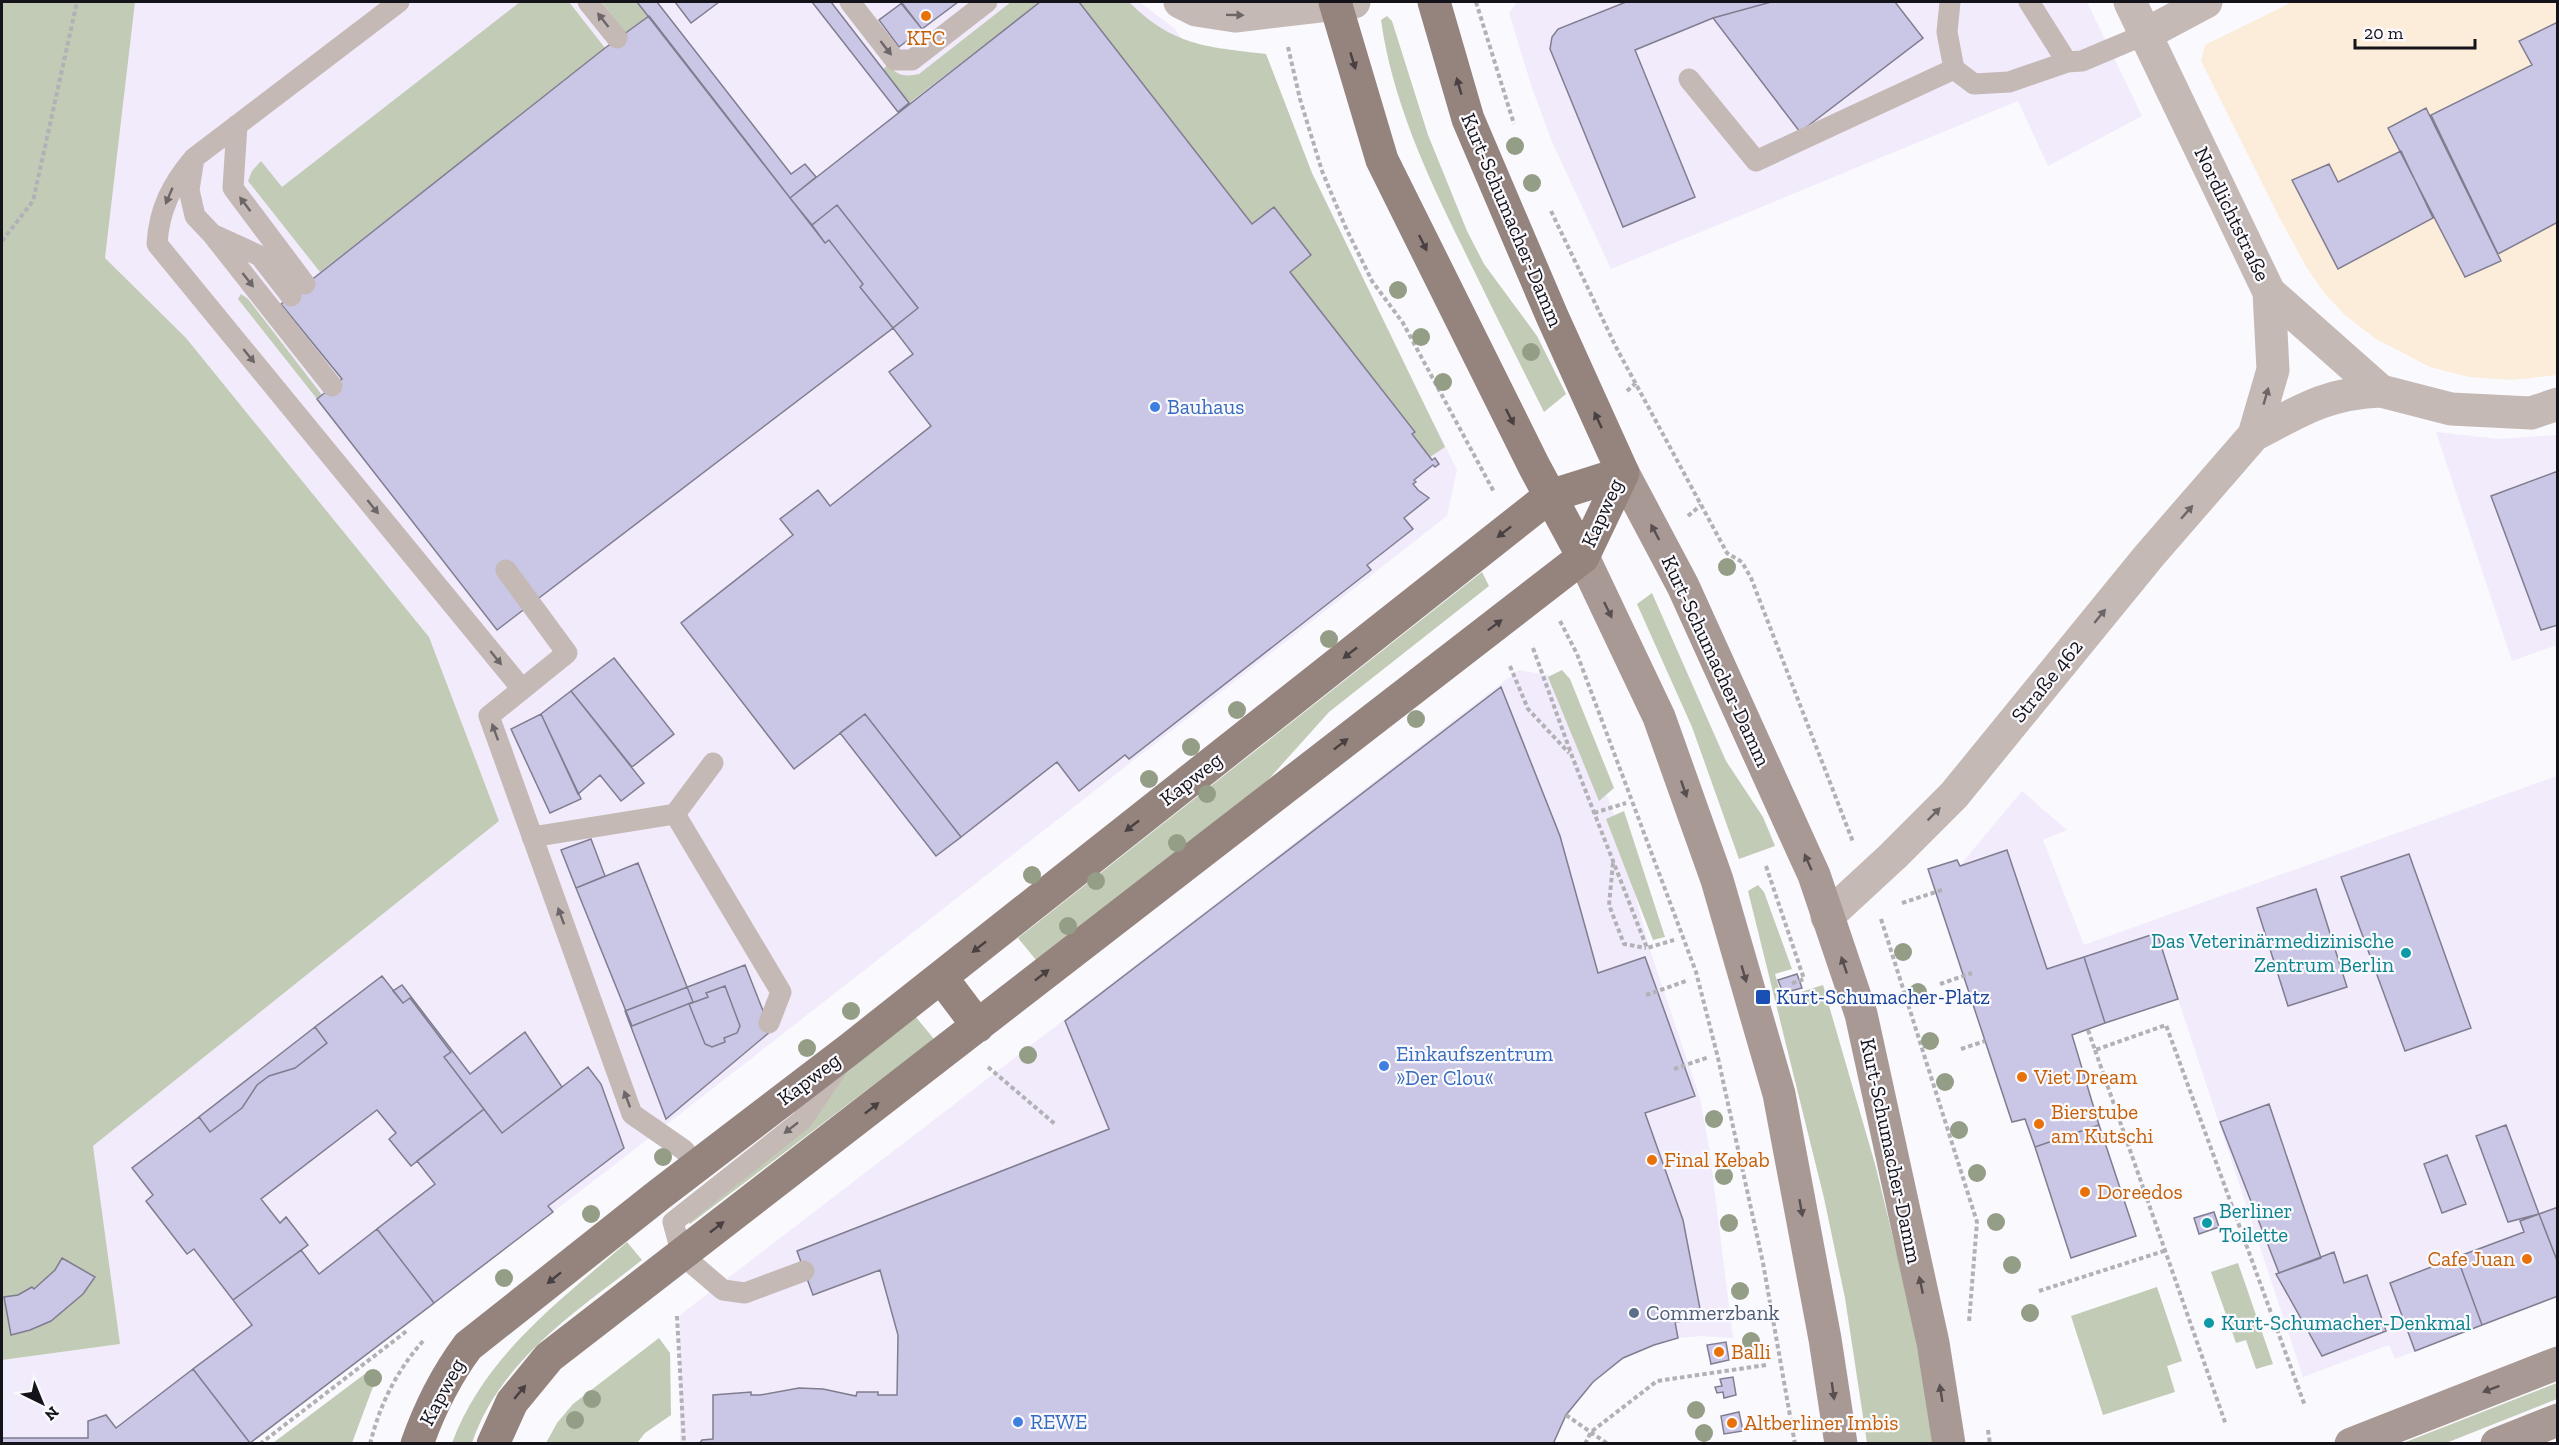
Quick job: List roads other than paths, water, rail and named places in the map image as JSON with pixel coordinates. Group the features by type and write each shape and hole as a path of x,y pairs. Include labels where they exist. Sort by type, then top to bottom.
{"main road":[{"name":"Kurt-Schumacher-Damm","path":"1434,2 1468,119 1552,316 1623,473 1683,586 1734,694 1814,875 1861,1014 1933,1343 1949,1443"},
{"path":"1342,3 1382,160 1550,496 1583,557 1659,717 1717,880 1779,1094 1825,1339 1840,1443"},
{"name":"Kapweg","path":"417,1443 430,1405 448,1373 468,1346 851,1048 1550,496 1623,473"},
{"name":"Kapweg","path":"493,1443 512,1402 549,1357 1583,557 1623,473"},
{"path":"941,977 978,1026"},
{"path":"2351,1443 2558,1363"},
{"path":"2497,1443 2558,1420"}],"street":[{"path":"1180,2 1196,10 1235,16 1342,3"},
{"name":"Nordlichtstraße","path":"2130,2 2269,292 2381,391 2451,409 2531,413 2558,404"},
{"path":"2146,34 2206,2"},
{"name":"Straße 462","path":"2254,435 2273,370 2269,292"},
{"name":"Straße 462","path":"1827,917 1954,795 2149,556 2254,435 2316,403 2357,392 2381,391"}],"lane":[{"path":"399,2 195,158 176,180 159,221 157,244 522,689"},
{"path":"588,2 617,38"},
{"path":"850,2 895,60 912,60 987,2"},
{"path":"1950,2 1947,32 1954,69 1974,84 2009,82 2067,62 2082,61 2146,34"},
{"path":"2029,2 2067,62"},
{"path":"1689,79 1756,161 1954,69"},
{"path":"212,234 260,256 298,290 233,188 237,125"},
{"path":"195,158 189,190 195,216 212,234 332,386"},
{"path":"506,570 567,653 489,716 632,1114 684,1150 697,1166"},
{"path":"532,837 675,814 713,763"},
{"path":"675,814 781,992 769,1023"},
{"path":"804,1271 745,1293 723,1290 682,1255 673,1222 802,1120 851,1048"}],"place":[{"name":"KFC","path":"926,16"},
{"name":"Bauhaus","path":"1155,407"},
{"name":"Das Veterinärmedizinische Zentrum Berlin","path":"2406,953"},
{"name":"Kurt-Schumacher-Platz","path":"1763,997"},
{"name":"Einkaufszentrum »Der Clou«","path":"1384,1066"},
{"name":"Viet Dream","path":"2022,1077"},
{"name":"Bierstube am Kutschi","path":"2039,1124"},
{"name":"Final Kebab","path":"1652,1160"},
{"name":"Doreedos","path":"2085,1192"},
{"name":"Berliner Toilette","path":"2207,1223"},
{"name":"Cafe Juan","path":"2527,1259"},
{"name":"Commerzbank","path":"1634,1313"},
{"name":"Kurt-Schumacher-Denkmal","path":"2209,1323"},
{"name":"Balli","path":"1719,1352"},
{"name":"REWE","path":"1018,1422"},
{"name":"Altberliner Imbis","path":"1732,1423"}]}
